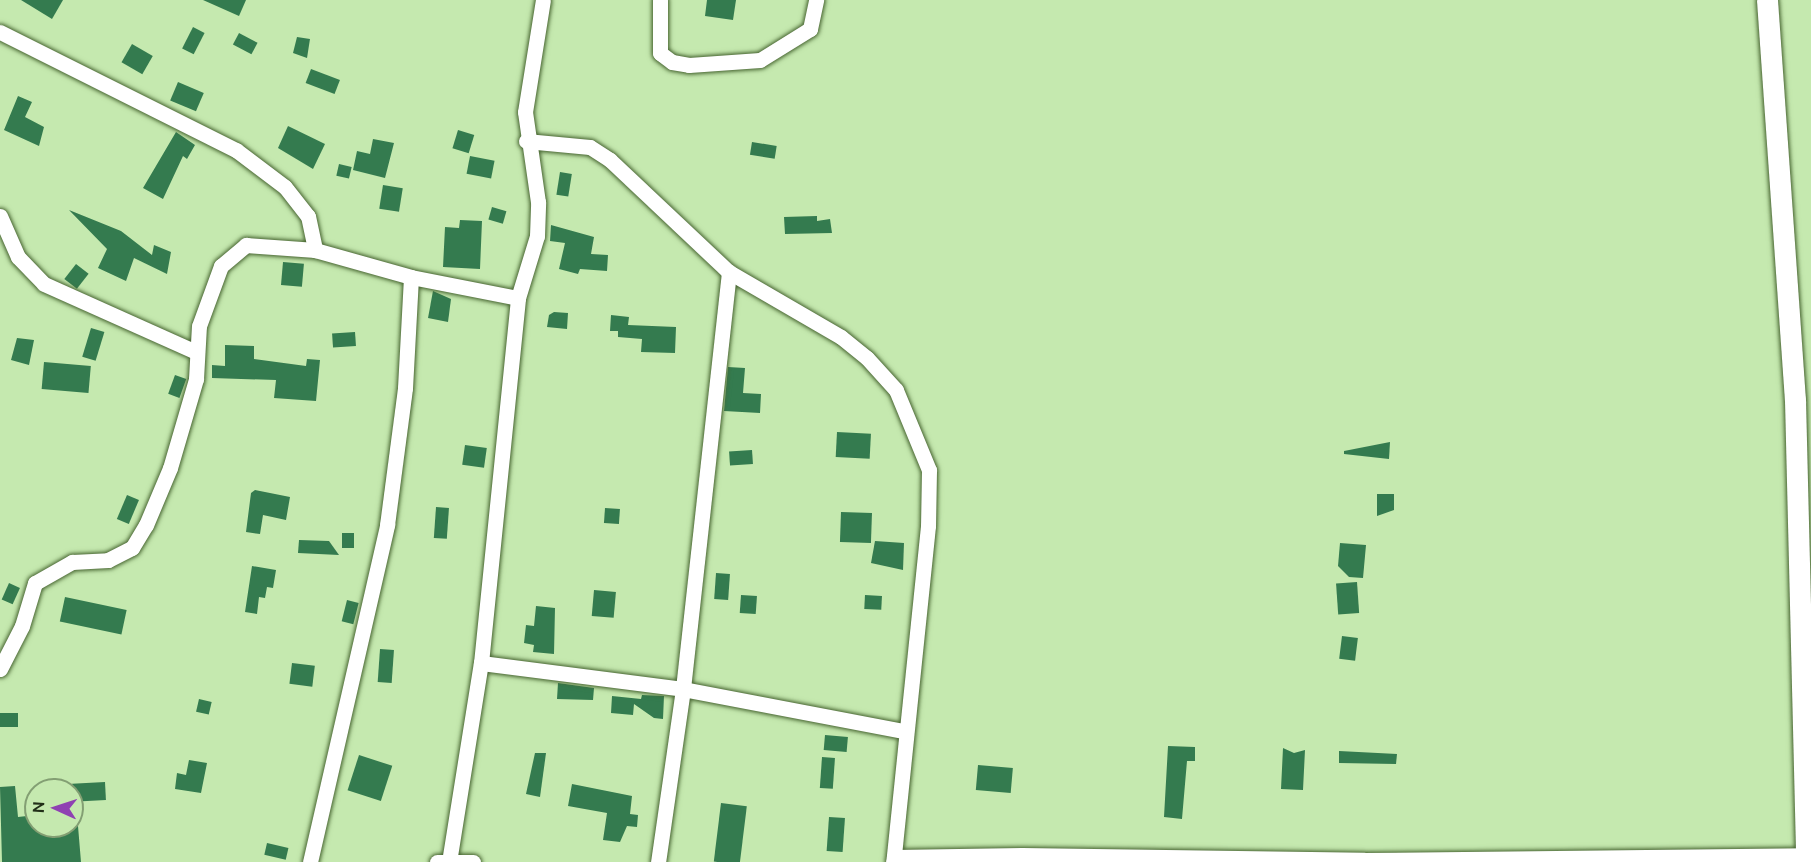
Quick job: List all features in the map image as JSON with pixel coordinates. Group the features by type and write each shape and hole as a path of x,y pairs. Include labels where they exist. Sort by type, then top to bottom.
{"street":[{"path":"660,0 660,53 689,65 760,60 810,30 816,0"},
{"path":"526,141 565,142 596,151 729,272 841,337 867,358 896,390 916,429 929,470 928,526 903,731 893,859 1364,861 1806,858 1807,649 1795,400 1767,0"},
{"path":"473,862 445,861 481,663 518,298 537,236 538,202 526,141 525,112 539,2"},
{"path":"0,32 254,163 285,187 308,216 315,250"},
{"path":"0,216 18,257 44,284 196,352"},
{"path":"0,669 22,626 35,583 72,561 108,560 132,548 146,525 170,468 193,387 196,352 206,305 228,258 246,245 315,250 411,277 518,298"},
{"path":"658,862 683,689 729,272"},
{"path":"310,862 387,525 405,388 411,277"},
{"path":"481,663 683,689 903,731"}],"building":[{"path":"21,0 63,0 52,19"},
{"path":"203,0 246,0 239,16"},
{"path":"707,0 736,0 733,20 705,16"},
{"path":"193,27 205,33 194,54 182,48"},
{"path":"239,33 258,43 251,54 233,44"},
{"path":"297,37 310,39 307,58 293,53"},
{"path":"132,44 153,56 142,74 122,62"},
{"path":"311,69 340,80 335,94 306,83"},
{"path":"178,82 204,93 196,111 170,100"},
{"path":"18,96 32,102 25,117 44,127 39,146 4,130"},
{"path":"288,126 325,144 313,169 278,148"},
{"path":"458,130 474,135 469,153 452,148"},
{"path":"176,132 195,145 187,159 183,156 163,199 143,188"},
{"path":"373,139 394,143 385,178 353,170 357,151 370,154"},
{"path":"752,142 777,146 775,159 750,155"},
{"path":"470,156 495,161 491,178 467,174"},
{"path":"339,164 352,167 349,179 336,176"},
{"path":"560,172 572,174 568,197 556,195"},
{"path":"383,185 403,188 399,212 379,209"},
{"path":"492,207 506,211 503,224 488,219"},
{"path":"69,210 121,231 152,255 154,245 171,252 167,274 134,258 126,281 98,268 107,249"},
{"path":"817,216 817,221 830,219 832,233 785,234 784,217"},
{"path":"460,220 482,221 480,269 443,267 445,227 459,228"},
{"path":"551,225 594,237 591,254 608,255 607,271 580,269 578,274 559,269 565,243 550,241"},
{"path":"283,262 304,264 302,287 281,285"},
{"path":"76,264 89,274 77,289 64,279"},
{"path":"433,291 451,299 448,322 428,318"},
{"path":"554,312 568,313 567,329 547,327 549,315"},
{"path":"611,315 629,317 628,325 676,327 675,353 641,352 642,339 618,337 618,331 610,331"},
{"path":"91,328 104,332 96,361 82,357"},
{"path":"355,332 356,346 333,348 332,334"},
{"path":"17,338 34,340 29,365 11,360"},
{"path":"225,345 254,346 254,359 306,366 307,359 320,360 316,401 274,398 276,380 212,378 212,365 225,366"},
{"path":"44,362 91,366 88,393 42,389"},
{"path":"728,367 745,368 743,393 761,394 760,413 724,411"},
{"path":"175,375 186,379 179,398 168,394"},
{"path":"837,432 871,434 870,459 836,457"},
{"path":"1390,442 1389,459 1344,454 1344,451"},
{"path":"465,445 487,448 484,468 462,465"},
{"path":"752,450 753,464 730,466 729,452"},
{"path":"255,490 290,497 286,520 263,515 260,534 246,532 251,493"},
{"path":"1377,494 1394,494 1394,510 1377,516"},
{"path":"127,495 139,500 129,524 117,519"},
{"path":"436,507 449,508 447,539 434,538"},
{"path":"605,508 620,509 619,524 604,523"},
{"path":"841,512 872,513 871,543 840,542"},
{"path":"342,533 354,533 354,548 342,548"},
{"path":"299,540 329,541 339,555 298,553"},
{"path":"875,541 904,543 903,570 871,563"},
{"path":"1340,543 1366,545 1363,578 1349,577 1338,566"},
{"path":"252,566 276,570 273,588 267,587 265,598 259,597 257,614 245,612"},
{"path":"716,573 730,574 728,600 714,599"},
{"path":"1357,582 1359,613 1338,614 1336,583"},
{"path":"9,583 20,588 13,604 2,599"},
{"path":"594,590 616,592 614,618 592,616"},
{"path":"741,595 757,596 756,614 740,613"},
{"path":"865,595 882,596 881,610 864,609"},
{"path":"65,597 127,610 121,635 60,621"},
{"path":"347,600 359,603 353,624 342,621"},
{"path":"536,606 555,608 554,654 533,652 534,645 524,643 526,625 534,626"},
{"path":"1342,636 1358,638 1355,661 1339,659"},
{"path":"380,649 394,650 392,683 378,682"},
{"path":"292,663 315,666 312,687 289,684"},
{"path":"558,683 594,688 593,700 557,699"},
{"path":"642,695 664,696 663,719 654,718 634,704 633,715 611,713 612,696 641,699"},
{"path":"199,699 212,702 209,715 196,712"},
{"path":"0,713 18,713 18,727 0,727"},
{"path":"825,735 848,737 847,752 824,750"},
{"path":"1168,746 1195,747 1195,761 1187,761 1182,819 1164,817"},
{"path":"1283,748 1294,753 1305,750 1303,790 1281,789"},
{"path":"1339,751 1397,754 1396,764 1339,763"},
{"path":"535,753 546,753 540,797 526,794"},
{"path":"359,755 392,766 381,801 348,790"},
{"path":"822,757 835,758 833,789 820,788"},
{"path":"189,760 207,763 201,793 175,789 177,773 186,775"},
{"path":"978,765 1013,768 1011,793 976,790"},
{"path":"105,782 106,800 84,801 84,783"},
{"path":"572,784 632,796 630,814 638,815 637,827 627,826 620,842 603,840 607,813 568,806"},
{"path":"15,786 18,817 24,816 24,838 79,838 81,862 2,862 0,787"},
{"path":"721,803 747,806 740,862 714,862"},
{"path":"829,817 845,818 843,852 827,851"},
{"path":"267,843 288,848 286,860 264,855"}]}
